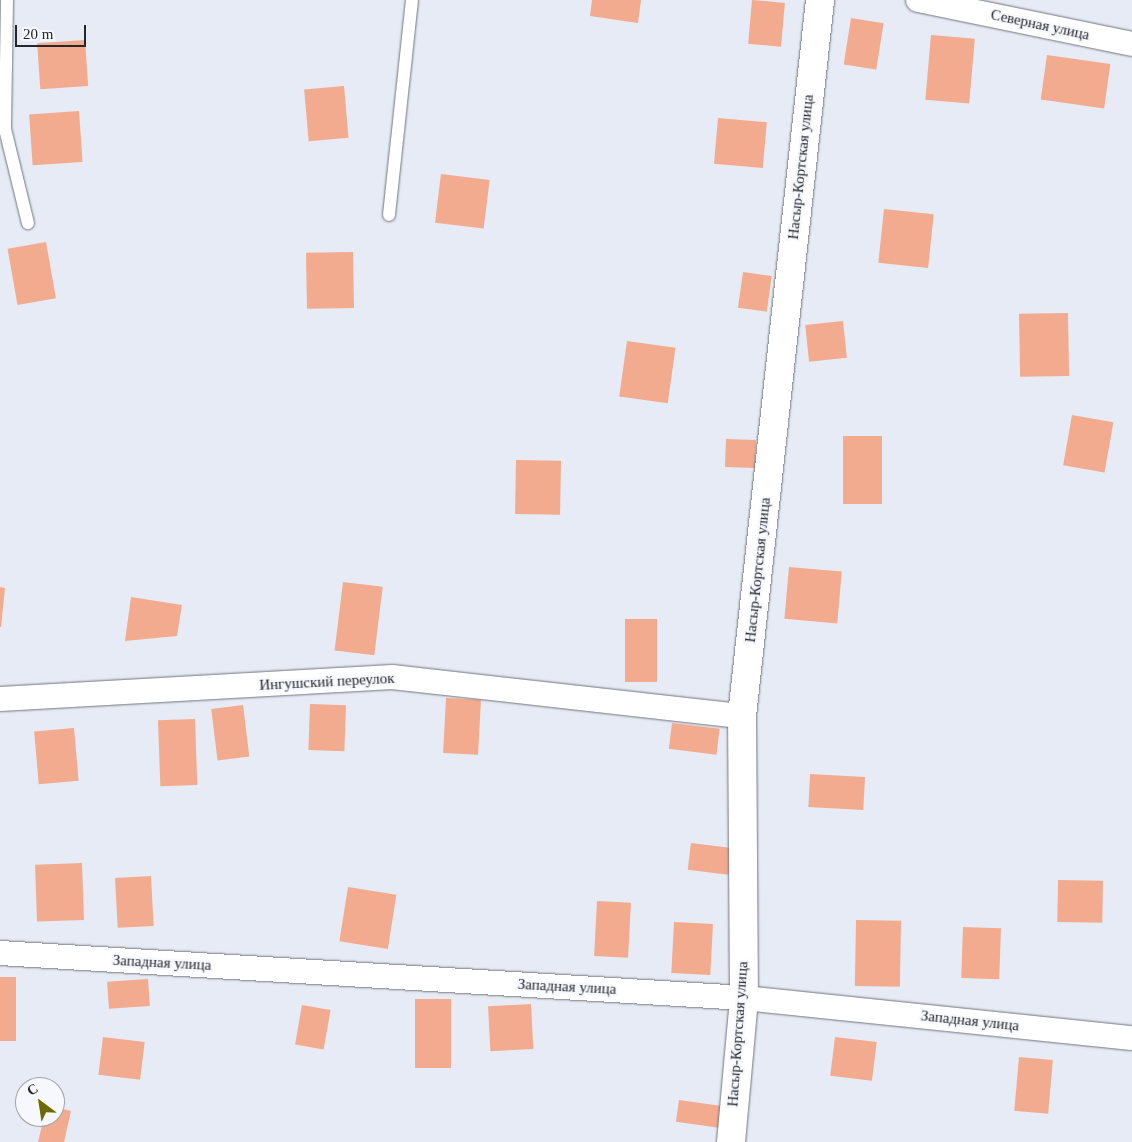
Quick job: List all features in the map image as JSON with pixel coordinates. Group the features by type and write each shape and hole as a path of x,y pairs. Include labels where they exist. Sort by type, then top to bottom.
{"street":[{"name":"Насыр-Кортская улица","path":"731,1142 744,998 742,716 820,0"},
{"name":"Северная улица","path":"918,0 1132,44"},
{"name":"Ингушский переулок","path":"0,699 392,677 742,716"},
{"name":"Западная улица","path":"0,953 744,998 1132,1038"}],"lane":[{"path":"7,0 5,129 28,223"},
{"path":"389,216 412,0"}],"building":[{"path":"592,0 641,0 638,23 590,16"},
{"path":"752,0 785,3 781,47 748,44"},
{"path":"851,18 884,23 876,70 844,64"},
{"path":"931,35 975,39 969,104 925,100"},
{"path":"85,40 88,86 40,89 37,43"},
{"path":"1047,55 1110,64 1104,108 1041,100"},
{"path":"344,86 349,138 309,141 304,89"},
{"path":"79,111 83,162 33,165 29,114"},
{"path":"718,118 767,122 763,168 714,164"},
{"path":"441,174 490,180 484,229 435,223"},
{"path":"884,209 934,214 928,268 878,263"},
{"path":"46,242 56,298 17,305 8,249"},
{"path":"353,252 354,308 307,309 306,253"},
{"path":"743,272 772,276 767,312 738,308"},
{"path":"1068,313 1069,376 1020,377 1019,314"},
{"path":"843,321 847,358 809,362 805,325"},
{"path":"627,341 676,348 668,403 619,396"},
{"path":"1072,415 1113,422 1105,473 1063,465"},
{"path":"843,436 882,436 882,504 843,504"},
{"path":"726,439 756,440 755,468 725,467"},
{"path":"516,460 561,461 560,515 515,514"},
{"path":"789,567 842,572 837,623 784,619"},
{"path":"343,582 383,587 374,655 335,650"},
{"path":"0,587 5,588 1,627 0,627"},
{"path":"131,597 182,605 177,636 125,641"},
{"path":"625,619 657,619 657,682 625,682"},
{"path":"446,698 481,700 478,755 443,753"},
{"path":"310,704 346,705 344,751 308,750"},
{"path":"243,705 249,757 218,761 211,709"},
{"path":"195,719 197,785 160,786 158,720"},
{"path":"672,723 720,729 716,755 669,749"},
{"path":"74,728 79,781 39,784 34,731"},
{"path":"810,774 865,777 863,810 808,807"},
{"path":"691,843 732,848 728,875 688,870"},
{"path":"82,863 84,920 37,922 35,865"},
{"path":"151,876 154,926 118,928 115,878"},
{"path":"1058,880 1103,881 1102,923 1057,922"},
{"path":"348,887 396,895 388,949 339,941"},
{"path":"597,901 631,903 628,958 594,956"},
{"path":"856,920 901,921 900,987 855,986"},
{"path":"674,922 713,924 710,975 671,973"},
{"path":"963,927 1001,928 999,979 961,978"},
{"path":"0,977 16,977 16,1041 0,1041"},
{"path":"148,979 150,1006 109,1009 107,982"},
{"path":"415,999 451,999 451,1068 415,1068"},
{"path":"531,1004 533,1049 490,1051 488,1006"},
{"path":"302,1005 331,1010 324,1049 295,1044"},
{"path":"103,1037 145,1042 140,1080 98,1075"},
{"path":"835,1037 877,1042 872,1081 830,1076"},
{"path":"1019,1057 1053,1060 1048,1114 1014,1111"},
{"path":"679,1100 724,1106 721,1128 676,1122"},
{"path":"65,1110 71,1111 64,1142 38,1142 42,1127 65,1127"}]}
